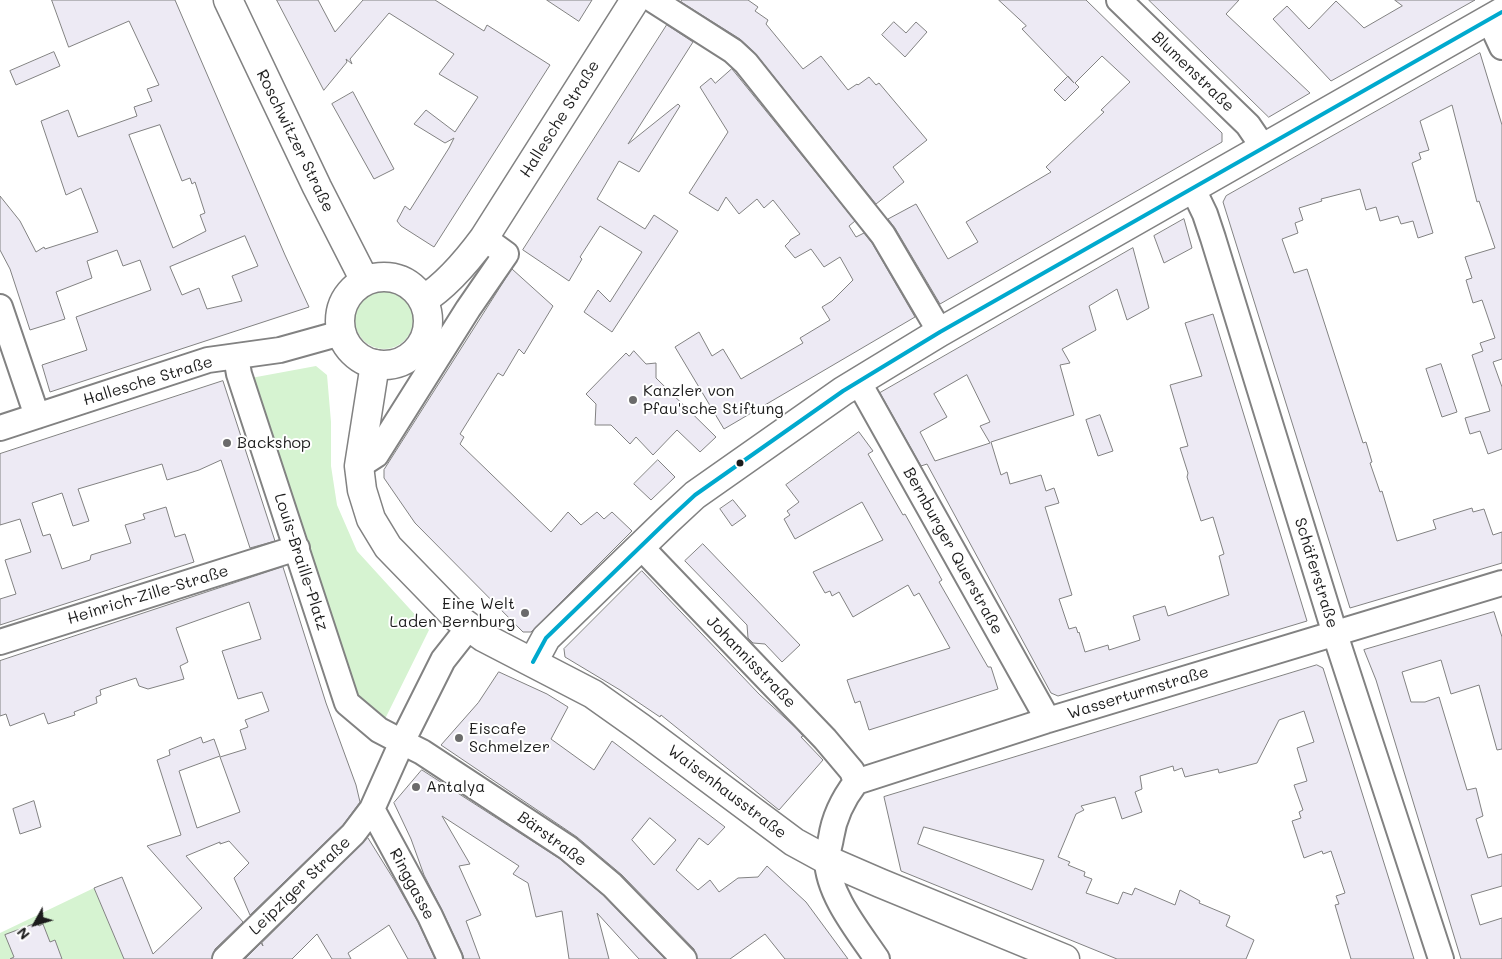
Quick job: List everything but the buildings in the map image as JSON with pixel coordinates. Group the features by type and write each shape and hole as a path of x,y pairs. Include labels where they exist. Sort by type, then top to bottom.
{"street":[{"name":"Roschwitzer Straße","path":"228,0 317,187 365,280"},
{"name":"Hallesche Straße","path":"423,300 430,296 458,270 484,238 635,0"},
{"path":"653,0 740,56 883,236 940,332"},
{"name":"Blumenstraße","path":"1119,0 1248,126 1263,147"},
{"path":"375,364 359,466 365,503 371,519 379,534 401,563 457,618 483,637 532,662 546,638 679,509 781,433 858,381 1192,187 1496,15 1502,47"},
{"name":"Schäferstraße","path":"1192,187 1205,214 1213,238 1335,634 1441,959"},
{"path":"359,466 376,455 468,309 506,254 484,238"},
{"path":"384,276 398,278 415,289 423,300 428,324 425,336 419,347 400,362 375,364 364,360 346,344 341,333 339,321 343,302 354,288 365,280 384,276"},
{"path":"0,306 37,416"},
{"name":"Hallesche Straße","path":"0,428 208,360 298,346 341,333"},
{"name":"Louis-Braille-Platz","path":"236,357 239,374 347,703 379,730 402,742"},
{"name":"Bernburger Querstraße","path":"858,381 1048,720"},
{"name":"Johannisstraße","path":"640,546 825,739 852,770 856,782"},
{"name":"Heinrich-Zille-Straße","path":"0,642 296,548"},
{"name":"Wasserturmstraße","path":"856,782 1048,720 1502,583"},
{"path":"372,810 402,742 443,660 469,627"},
{"name":"Waisenhausstraße","path":"532,662 593,694 616,709 794,842 827,860 1065,959"},
{"name":"Bärstraße","path":"402,742 422,752 496,799 568,848 612,885 684,959"},
{"path":"856,782 844,798 838,812 832,829 827,860 830,878 837,896 877,959"},
{"name":"Leipziger Straße","path":"225,959 353,834 372,810"},
{"name":"Ringgasse","path":"372,810 430,916 450,959"}],"green space":[{"path":"378,291 390,291 405,299 413,314 413,326 405,341 390,349 378,349 363,341 355,326 355,314 363,299"},
{"path":"316,366 327,375 331,422 331,466 337,505 357,551 429,630 384,721 360,706 251,378"},
{"path":"94,888 124,959 0,959 0,933"}],"transit line":[{"path":"533,662 546,638 695,495 843,391 940,332 1502,12"}],"place":[{"name":"Kanzler von Pfau'sche Stiftung","path":"633,400"},
{"name":"Backshop","path":"227,443"},
{"name":"Eine Welt Laden Bernburg","path":"525,613"},
{"name":"Eiscafe Schmelzer","path":"459,738"},
{"name":"Antalya","path":"416,787"}]}
